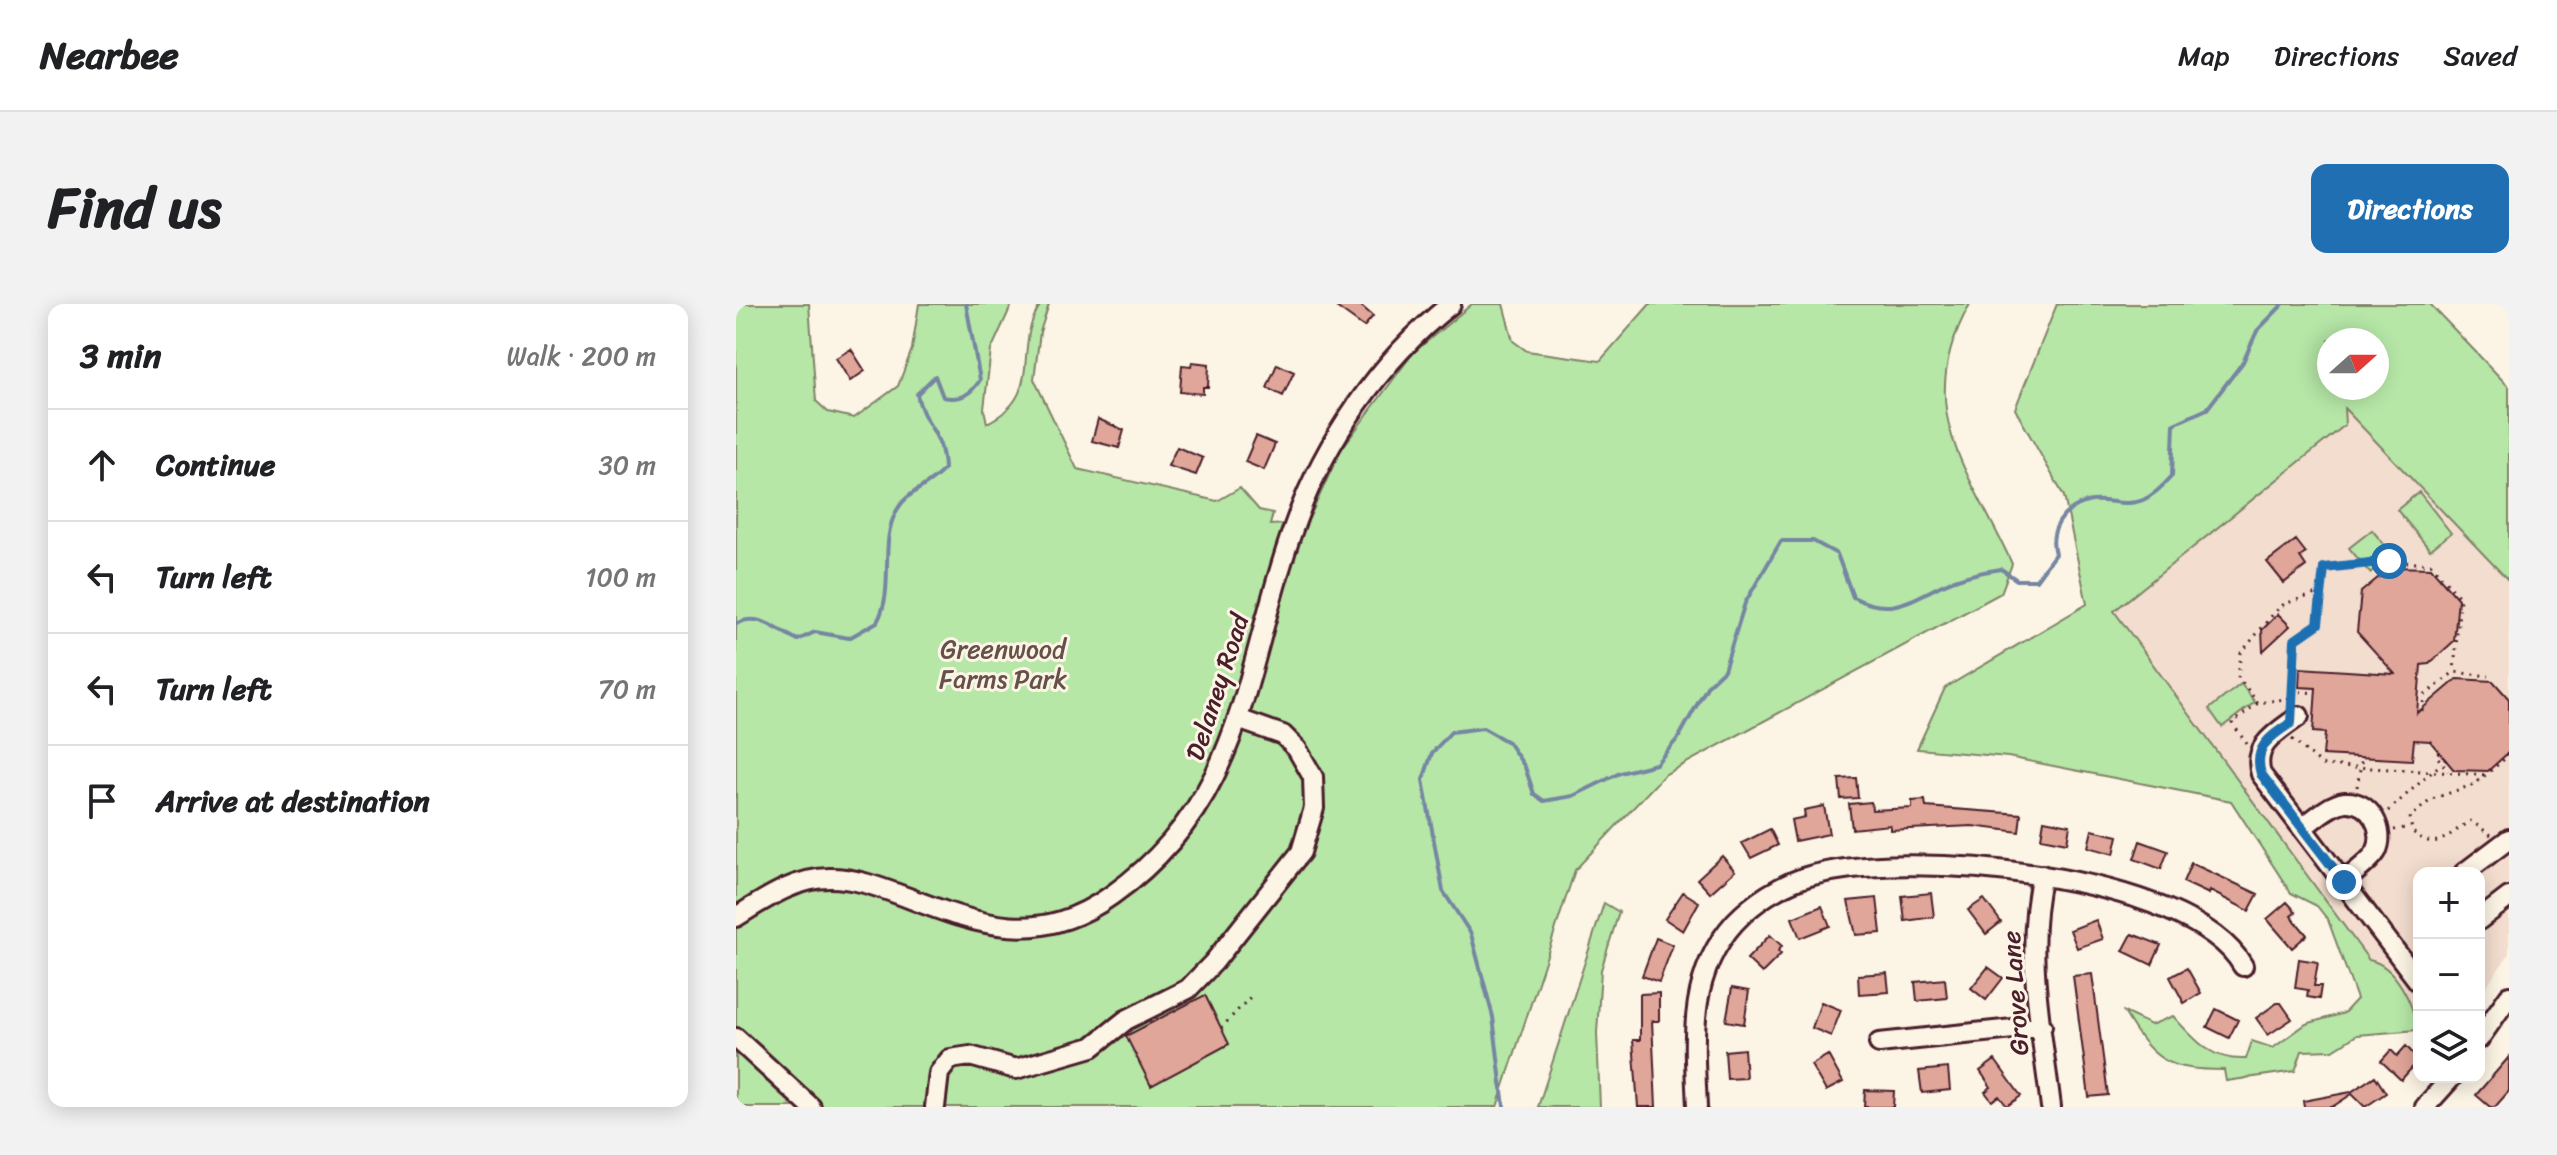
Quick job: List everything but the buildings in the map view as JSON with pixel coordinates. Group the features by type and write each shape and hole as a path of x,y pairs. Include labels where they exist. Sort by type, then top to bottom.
{"street":[{"path":"1419,304 1432,319"},
{"name":"Delaney Road","path":"736,917 789,886 828,878 872,884 957,917 1010,929 1074,916 1113,894 1186,823 1215,779 1238,719 1282,564 1305,498 1325,456 1360,402 1432,319 1451,304"},
{"path":"935,1107 939,1073 950,1059 970,1056 1016,1069 1067,1055 1092,1047 1126,1020 1188,989 1292,865 1312,823 1313,777 1303,757 1283,735 1238,719"},
{"path":"2291,722 2263,745 2259,760 2261,774 2413,974"},
{"path":"2302,828 2345,802 2363,807 2376,822 2379,839 2376,852 2344,882"},
{"path":"2472,867 2504,843"},
{"path":"1697,1107 1694,1028 1700,985 1722,939 1763,898 1806,877 1868,866 1943,864 2042,875 2097,887 2173,914 2216,936 2243,966"},
{"name":"Grove Lane","path":"2042,875 2034,936 2051,1107"},
{"path":"2485,915 2509,897"},
{"path":"2485,1029 2509,996"},
{"path":"1879,1043 2042,1026"},
{"path":"736,1038 811,1107"},
{"path":"2425,1107 2447,1083"}],"path":[{"path":"2454,672 2460,598 2431,564 2389,561 2324,568 2318,624 2295,640 2291,722 2315,763 2345,768 2361,766 2488,775"},
{"path":"2258,703 2238,677 2241,653 2284,604 2322,592"},
{"path":"2422,711 2424,696 2454,672 2489,676"},
{"path":"2292,691 2316,693"},
{"path":"2259,760 2232,723 2258,703 2292,698"},
{"path":"2439,752 2436,755 2449,772"},
{"path":"2504,843 2474,821 2440,842 2420,838 2410,824 2410,817 2419,807 2467,788 2488,775 2509,755"},
{"path":"2358,785 2362,758"},
{"path":"2376,822 2442,763"},
{"path":"1221,1028 1232,1021 1253,994"}],"shaded area":[{"path":"2246,304 2317,379 2317,400 2337,400 2509,581 2509,954 2485,988 2485,867 2413,867 2413,1019 2114,610 2020,405"}],"green space":[{"name":"Greenwood Farms Park","path":"736,304 809,304 816,401 828,412 854,418 898,386 912,349 919,304 1012,304 991,350 984,409 987,423 1005,411 1016,398 1022,384 1032,321 1041,304 1049,304 1040,332 1034,379 1077,469 1217,501 1240,488 1259,510 1273,513 1270,525 1307,523 1340,451 1413,353 1472,304 1503,304 1513,341 1527,351 1600,361 1650,304 1970,304 1953,342 1945,377 1946,409 1964,469 2012,564 2001,593 1664,775 1575,870 1497,1107 736,1107"},
{"path":"2057,304 2430,304 2509,387 2509,581 2344,408 2345,425 2114,611 2369,960 2379,963 2395,978 2412,1009 2413,1030 2357,1035 2333,1050 2302,1051 2295,1071 2226,1081 2224,1070 2188,1068 2164,1059 2144,1042 2124,1012 2151,1025 2173,1016 2213,1053 2234,1059 2246,1059 2252,1041 2273,1048 2306,1024 2344,1013 2357,999 2328,920 2317,906 2291,893 2231,801 2008,757 1917,749 1945,688 2087,604 2064,496 2015,409"},
{"path":"2419,492 2451,533 2430,550 2397,510"},
{"path":"2372,530 2392,554 2370,573 2349,548"},
{"path":"2241,684 2255,702 2222,727 2209,709"},
{"path":"1604,903 1619,912 1601,970 1597,1033 1600,1107 1538,1107"}],"waterway":[{"path":"736,624 759,621 798,640 815,632 849,638 877,622 885,595 891,523 902,503 944,469 937,437 917,394 935,376 943,397 949,398 965,395 980,380 966,304"},
{"path":"1504,1107 1493,1017 1471,934 1443,891 1423,780 1432,753 1451,732 1483,728 1508,742 1525,767 1534,794 1544,801 1573,796 1620,773 1656,764 1679,737 1708,685 1724,670 1745,603 1781,541 1813,541 1837,554 1853,597 1877,606 1898,605 1955,580 1993,570 2001,569 2017,580 2036,580 2055,554 2054,537 2064,515 2087,502 2129,503 2143,500 2159,490 2172,476 2174,424 2207,409 2243,362 2257,331 2283,304"}],"route":[{"path":"2344,882 2261,774 2259,754 2269,737 2291,723 2295,640 2318,624 2324,568 2389,561"}]}
